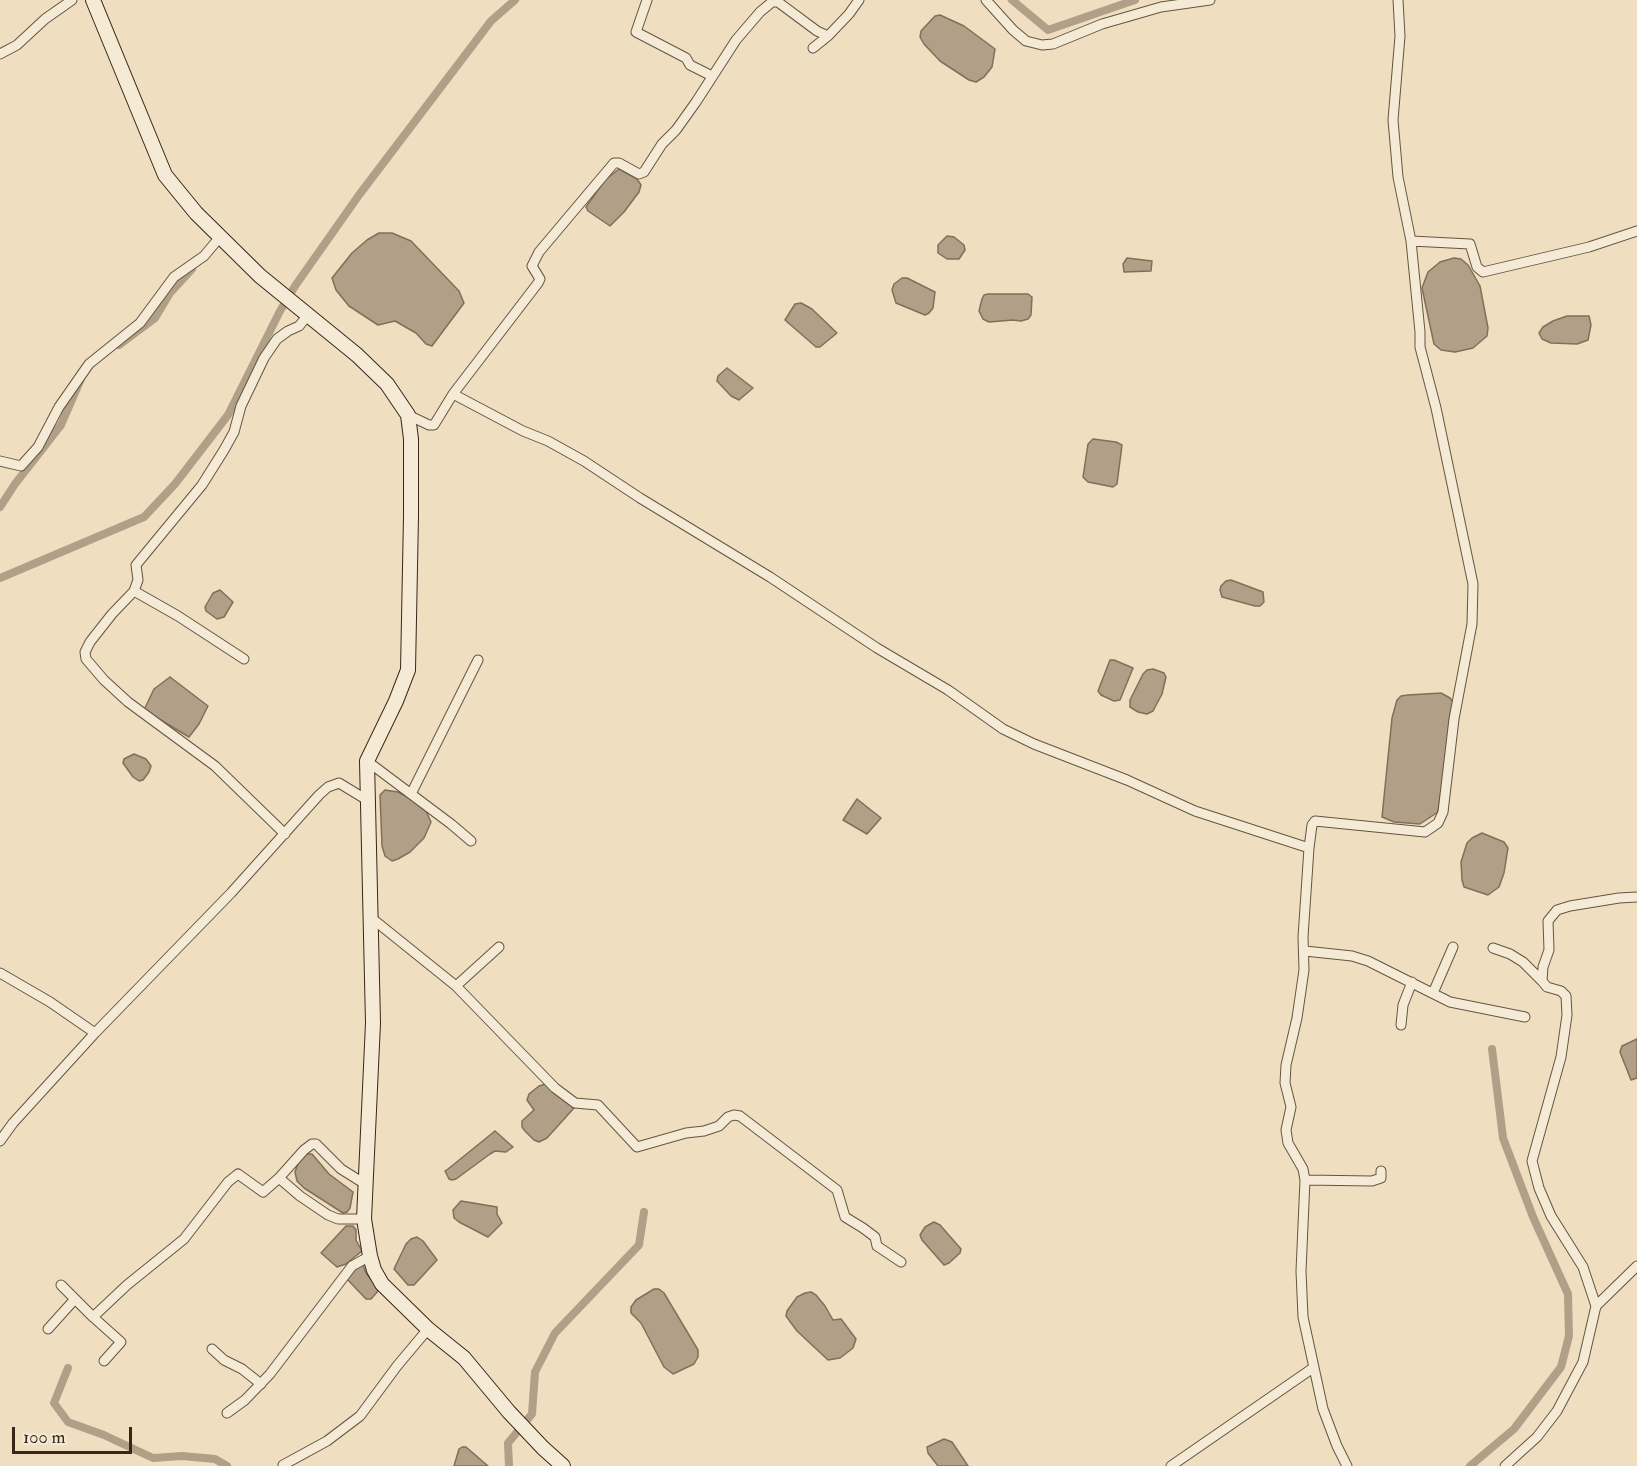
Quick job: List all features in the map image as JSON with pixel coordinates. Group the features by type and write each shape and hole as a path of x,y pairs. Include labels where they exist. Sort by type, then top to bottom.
{"main road":[{"path":"93,0 165,175 196,213 260,276 308,313 387,384 408,415 411,439 408,670 367,761 373,1023 364,1219 370,1256 381,1284 428,1329 464,1358 509,1412 563,1466"}],"street":[{"path":"0,54 17,45 45,19 72,0"},
{"path":"647,0 636,32 686,58 690,65 712,76"},
{"path":"813,48 828,36 859,0"},
{"path":"986,0 1012,30 1026,41 1042,45 1053,44 1102,24 1161,7 1210,0"},
{"path":"1347,1466 1323,1409 1313,1368 1304,1317 1301,1271 1305,1180 1303,1169 1288,1143 1286,1131 1291,1107 1285,1083 1286,1065 1301,989 1312,825 1315,821 1425,832 1438,823 1443,812 1454,719 1472,624 1473,584 1436,408 1420,347 1411,241 1398,177 1393,120 1400,36 1398,0"},
{"path":"408,415 434,425 453,394 538,283 540,279 532,266 539,252 614,163 619,163 639,174 644,172 662,144 676,130 696,102 742,33 760,12 772,2 783,5 817,31 828,36"},
{"path":"1411,241 1470,243 1477,267 1483,272 1589,247 1637,231"},
{"path":"0,461 21,466 38,447 59,407 89,364 140,323 174,278 204,256 220,237"},
{"path":"285,834 215,766 128,702 104,680 87,659 86,652 90,642 112,614 134,591 138,580 136,565 202,485 224,450 234,432 248,391 264,358 277,339 299,326 308,313"},
{"path":"453,394 584,461 770,577 887,654 948,690 1003,729 1196,811 1309,848"},
{"path":"134,591 178,616 244,660"},
{"path":"411,794 478,660"},
{"path":"367,761 452,824 471,841"},
{"path":"0,1141 13,1123 95,1034 209,916 328,787 339,783 367,800"},
{"path":"1542,981 1543,967 1549,950 1548,921 1557,910 1619,898 1637,897"},
{"path":"369,916 456,986 555,1088 575,1103 598,1105 637,1147 686,1133 704,1131 719,1126 728,1117 740,1116 837,1190 845,1218 869,1232 876,1239 877,1246 901,1262"},
{"path":"456,986 499,947"},
{"path":"1433,993 1453,947"},
{"path":"1492,948 1510,954 1523,962 1547,987 1561,991 1566,996 1567,1015 1561,1057 1532,1161 1539,1188 1551,1216 1583,1267 1596,1306 1583,1362 1557,1411 1537,1437 1505,1466"},
{"path":"1305,951 1352,956 1412,982 1450,1002 1525,1017"},
{"path":"0,974 51,1002 95,1034"},
{"path":"1401,1025 1403,1005 1412,982"},
{"path":"93,1317 127,1285 184,1239 236,1174 241,1174 263,1192 304,1150 316,1144 341,1168 365,1184"},
{"path":"1305,1180 1372,1182 1381,1178 1381,1171"},
{"path":"279,1178 328,1215 338,1219 364,1219"},
{"path":"227,1413 245,1400 270,1374 352,1266 370,1256"},
{"path":"1596,1306 1637,1266"},
{"path":"61,1285 122,1342 104,1361"},
{"path":"48,1329 75,1299"},
{"path":"284,1465 327,1441 360,1416 428,1329"},
{"path":"212,1349 224,1360 242,1369 261,1383"},
{"path":"1171,1466 1313,1368"}],"shaded area":[{"path":"940,15 964,26 995,49 992,67 984,77 976,82 940,61 920,37 921,31 935,16"},
{"path":"619,169 637,179 641,185 639,192 624,212 610,226 588,211 586,207 605,180"},
{"path":"379,233 392,233 411,241 459,291 464,303 432,346 426,344 416,333 395,321 378,325 349,306 336,290 332,278 352,253"},
{"path":"947,236 954,237 964,245 965,250 959,259 947,259 938,253 938,245"},
{"path":"1127,258 1152,261 1151,271 1124,272 1123,264"},
{"path":"1454,258 1461,259 1468,265 1480,286 1488,328 1487,336 1473,348 1455,352 1441,350 1434,344 1422,288 1428,272 1440,262"},
{"path":"902,278 907,278 935,292 933,308 929,313 925,315 896,303 892,290 894,284"},
{"path":"1028,294 1032,297 1031,315 1028,319 1021,321 989,322 983,319 979,311 984,295"},
{"path":"801,303 812,309 837,333 820,347 816,347 785,320 795,304"},
{"path":"1567,316 1589,316 1591,325 1588,340 1577,344 1551,343 1542,339 1539,333 1543,327"},
{"path":"727,368 753,388 739,400 731,396 717,381 718,376"},
{"path":"1093,439 1122,445 1117,484 1113,487 1088,482 1083,477 1088,444"},
{"path":"1231,580 1263,592 1264,602 1260,606 1255,606 1222,597 1221,586"},
{"path":"220,590 233,602 224,617 217,619 206,611 205,607 213,593"},
{"path":"1110,660 1133,668 1120,700 1114,701 1101,695 1098,691"},
{"path":"1153,669 1164,673 1166,677 1162,694 1153,711 1147,714 1138,712 1130,707 1130,700 1143,674"},
{"path":"170,677 208,706 189,737 144,710 154,689"},
{"path":"1441,693 1450,698 1454,704 1438,812 1420,824 1394,822 1382,817 1392,718 1397,700 1401,696"},
{"path":"134,754 146,759 151,766 143,780 139,781 133,777 123,763 124,759"},
{"path":"385,790 398,792 415,801 426,811 431,822 424,838 410,852 392,861 385,856 382,846 380,795"},
{"path":"857,799 881,818 867,834 843,820"},
{"path":"1482,833 1504,842 1508,848 1499,887 1488,895 1464,887 1462,880 1461,862 1467,843"},
{"path":"1637,1039 1637,1078 1631,1080 1620,1052 1622,1046"},
{"path":"546,1084 574,1108 547,1138 539,1142 525,1131 522,1121 534,1110 527,1100 529,1094 539,1086"},
{"path":"495,1131 513,1147 506,1152 495,1151 456,1179 449,1179 445,1171"},
{"path":"306,1154 312,1154 329,1174 353,1192 347,1212 343,1213 297,1181 295,1172 299,1160"},
{"path":"461,1201 497,1207 497,1214 502,1223 488,1237 459,1222 454,1218 453,1210"},
{"path":"934,1222 940,1225 961,1249 960,1253 944,1265 920,1235 925,1227"},
{"path":"346,1226 353,1226 356,1230 356,1240 362,1251 346,1264 337,1267 321,1253"},
{"path":"417,1237 423,1241 437,1260 414,1285 408,1285 394,1269 406,1244"},
{"path":"362,1263 366,1273 379,1290 371,1299 366,1299 346,1278 349,1272"},
{"path":"654,1289 659,1289 664,1293 698,1350 698,1357 694,1364 673,1374 664,1367 641,1323 631,1313 631,1307 636,1300"},
{"path":"811,1292 825,1306 833,1320 841,1319 856,1339 853,1348 840,1358 828,1360 797,1331 786,1316 797,1297"},
{"path":"944,1439 952,1442 968,1466 938,1466 928,1453 927,1447"},
{"path":"466,1447 488,1466 454,1466 459,1449"}],"waterway":[{"path":"0,578 144,517 175,484 228,415 295,286 359,195 491,21 515,0"},
{"path":"1012,0 1048,30 1135,0"},
{"path":"119,345 155,318 170,293 192,269"},
{"path":"0,507 61,425 81,379"},
{"path":"1470,1466 1514,1429 1561,1367 1569,1336 1568,1294 1533,1217 1503,1138 1492,1049"},
{"path":"509,1466 508,1443 532,1414 535,1372 555,1333 639,1245 644,1212"},
{"path":"68,1368 54,1403 68,1422 104,1435 153,1458 182,1456 215,1459 227,1466"}]}
